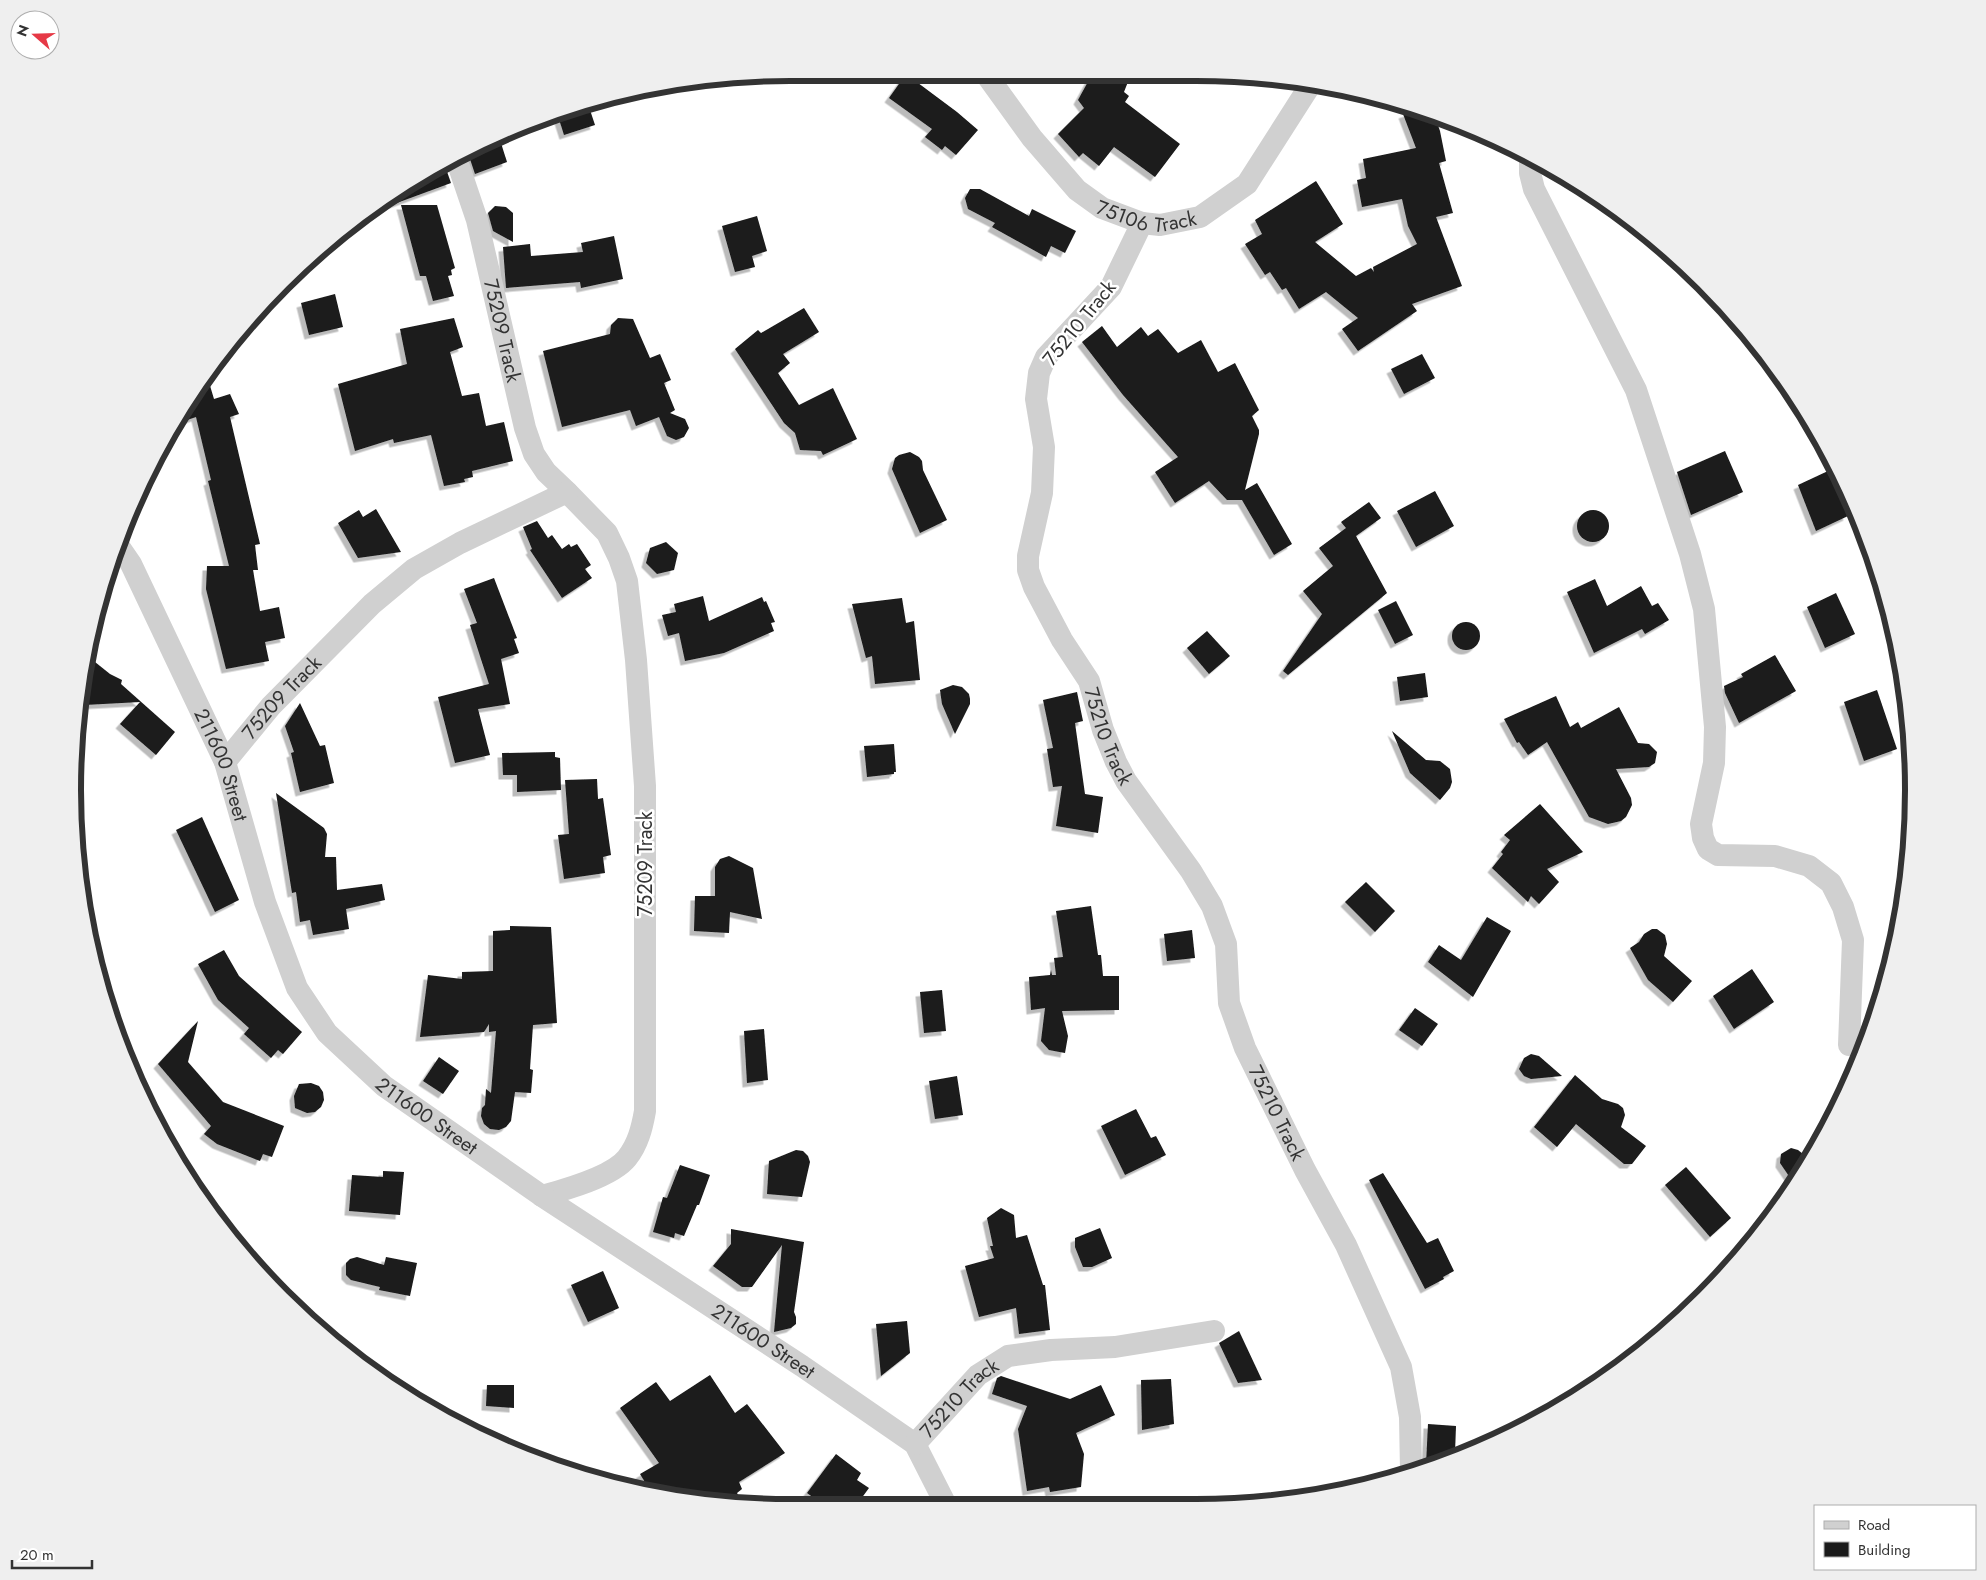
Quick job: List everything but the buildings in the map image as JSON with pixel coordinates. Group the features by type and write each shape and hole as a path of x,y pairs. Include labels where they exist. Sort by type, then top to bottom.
{"street":[{"name":"75106 Track","path":"991,81 1032,138 1077,190 1102,208 1142,223 1160,225 1200,217 1247,184 1307,90"},
{"name":"75209 Track","path":"458,164 477,220 525,428 534,454 546,472 607,533 619,558 628,589 636,660 645,786 645,1111 642,1130 626,1160 611,1170 571,1188 542,1196"},
{"path":"1530,165 1534,189 1636,390 1690,554 1704,609 1715,727 1714,763 1701,824 1703,838 1708,848 1718,855 1775,856 1809,866 1830,883 1843,907 1854,940 1849,1044"},
{"name":"75210 Track","path":"1142,223 1111,287 1103,298 1046,357 1039,373 1036,399 1044,447 1042,493 1028,556 1028,570 1034,587 1062,640 1089,681 1103,730 1123,775 1191,871 1212,906 1226,944 1229,1003 1245,1048 1305,1170 1346,1245 1401,1367 1410,1417 1411,1465"},
{"name":"75209 Track","path":"225,762 271,706 372,604 414,569 460,543 568,492"},
{"name":"211600 Street","path":"123,552 131,564 225,762 265,902 297,988 327,1034 384,1086 542,1196 794,1361 915,1444 943,1499"},
{"name":"75210 Track","path":"915,1444 978,1375 1008,1356 1052,1350 1115,1347 1214,1331"}]}
